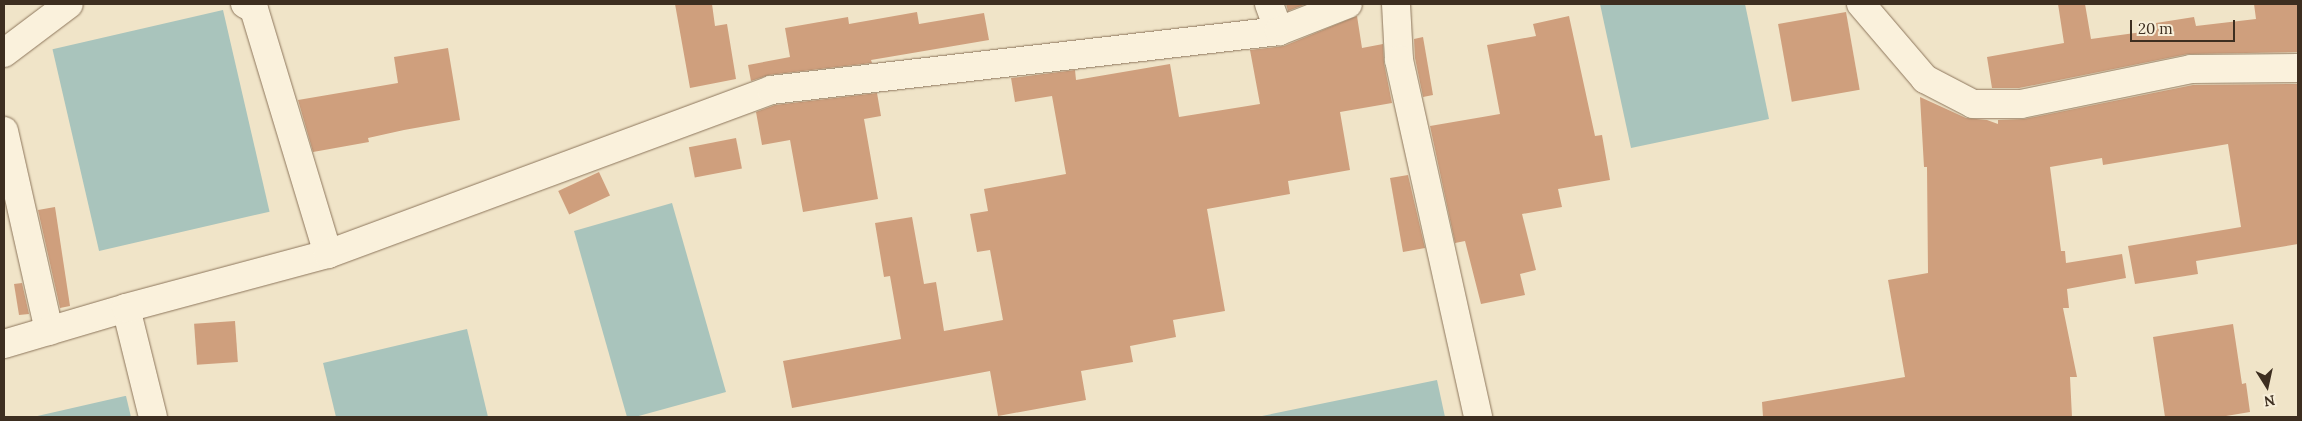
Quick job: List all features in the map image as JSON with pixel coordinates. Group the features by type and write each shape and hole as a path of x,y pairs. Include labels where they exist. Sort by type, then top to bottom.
{"street":[{"path":"4,53 69,4"},
{"path":"246,4 254,9 328,254"},
{"path":"1269,4 1279,31"},
{"path":"4,344 126,308 328,254 771,90 1279,31 1348,4"},
{"path":"1396,4 1399,60 1478,417"},
{"path":"1861,4 1926,79 1973,104 2021,104 2191,70 2298,68"},
{"path":"4,131 48,331"},
{"path":"126,308 153,417"}],"water":[{"path":"1600,4 1745,4 1769,119 1631,148"},
{"path":"223,10 270,212 99,251 52,49"},
{"path":"672,203 726,392 635,417 627,417 574,231"},
{"path":"467,329 488,417 336,417 323,363"},
{"path":"1437,380 1445,417 1257,417"},
{"path":"125,396 131,417 33,417"}],"building":[{"path":"675,4 712,4 715,26 727,24 736,79 690,88"},
{"path":"1286,4 1306,4 1288,11"},
{"path":"2058,4 2085,4 2091,39 2157,30 2156,23 2194,17 2196,26 2256,19 2254,4 2298,4 2298,52 2188,54 2019,88 1992,88 1987,57 2064,43"},
{"path":"917,12 919,24 984,13 989,40 871,60 872,63 769,75 751,81 748,65 790,57 785,28 848,17 849,24"},
{"path":"1846,12 1860,90 1792,102 1778,24"},
{"path":"1357,16 1362,48 1383,44 1384,63 1392,103 1340,112 1350,170 1288,181 1290,194 1207,209 1225,311 1173,320 1176,337 1130,346 1133,362 1081,371 1086,400 998,416 990,371 792,408 783,361 901,339 890,276 884,277 875,223 912,217 924,284 936,282 944,331 1003,320 990,250 977,252 970,214 988,211 984,189 1066,174 1052,96 1015,102 1011,78 1075,70 1076,80 1170,64 1179,117 1260,104 1250,50 1284,46"},
{"path":"1569,16 1595,136 1602,135 1610,180 1558,189 1562,207 1522,214 1536,270 1520,274 1525,295 1481,304 1465,241 1455,243 1430,126 1500,114 1487,45 1536,36 1533,24"},
{"path":"1423,37 1433,95 1423,97 1415,58 1414,39"},
{"path":"448,48 460,120 368,138 369,142 313,152 298,100 398,83 394,57"},
{"path":"2298,84 2298,244 2196,261 2198,274 2135,284 2128,246 2241,227 2228,144 2103,165 2102,158 2050,167 2061,251 2065,251 2066,263 2122,254 2126,278 2067,289 2069,308 2063,308 2077,377 2070,377 2072,417 1763,417 1762,402 1905,377 1888,280 1928,273 1927,167 1924,167 1920,97 1966,118 1987,120 1998,124 1998,120 2024,119 2193,85"},
{"path":"877,93 881,116 864,119 878,199 803,212 790,140 762,145 756,112 775,105"},
{"path":"736,138 742,168 695,178 689,147"},
{"path":"599,172 610,196 569,215 558,191"},
{"path":"1408,175 1425,248 1403,252 1390,178"},
{"path":"55,207 70,306 60,308 38,210"},
{"path":"22,283 29,314 19,315 14,284"},
{"path":"235,321 238,362 197,365 194,324"},
{"path":"2233,324 2242,384 2246,383 2250,412 2220,417 2165,417 2153,337"}]}
